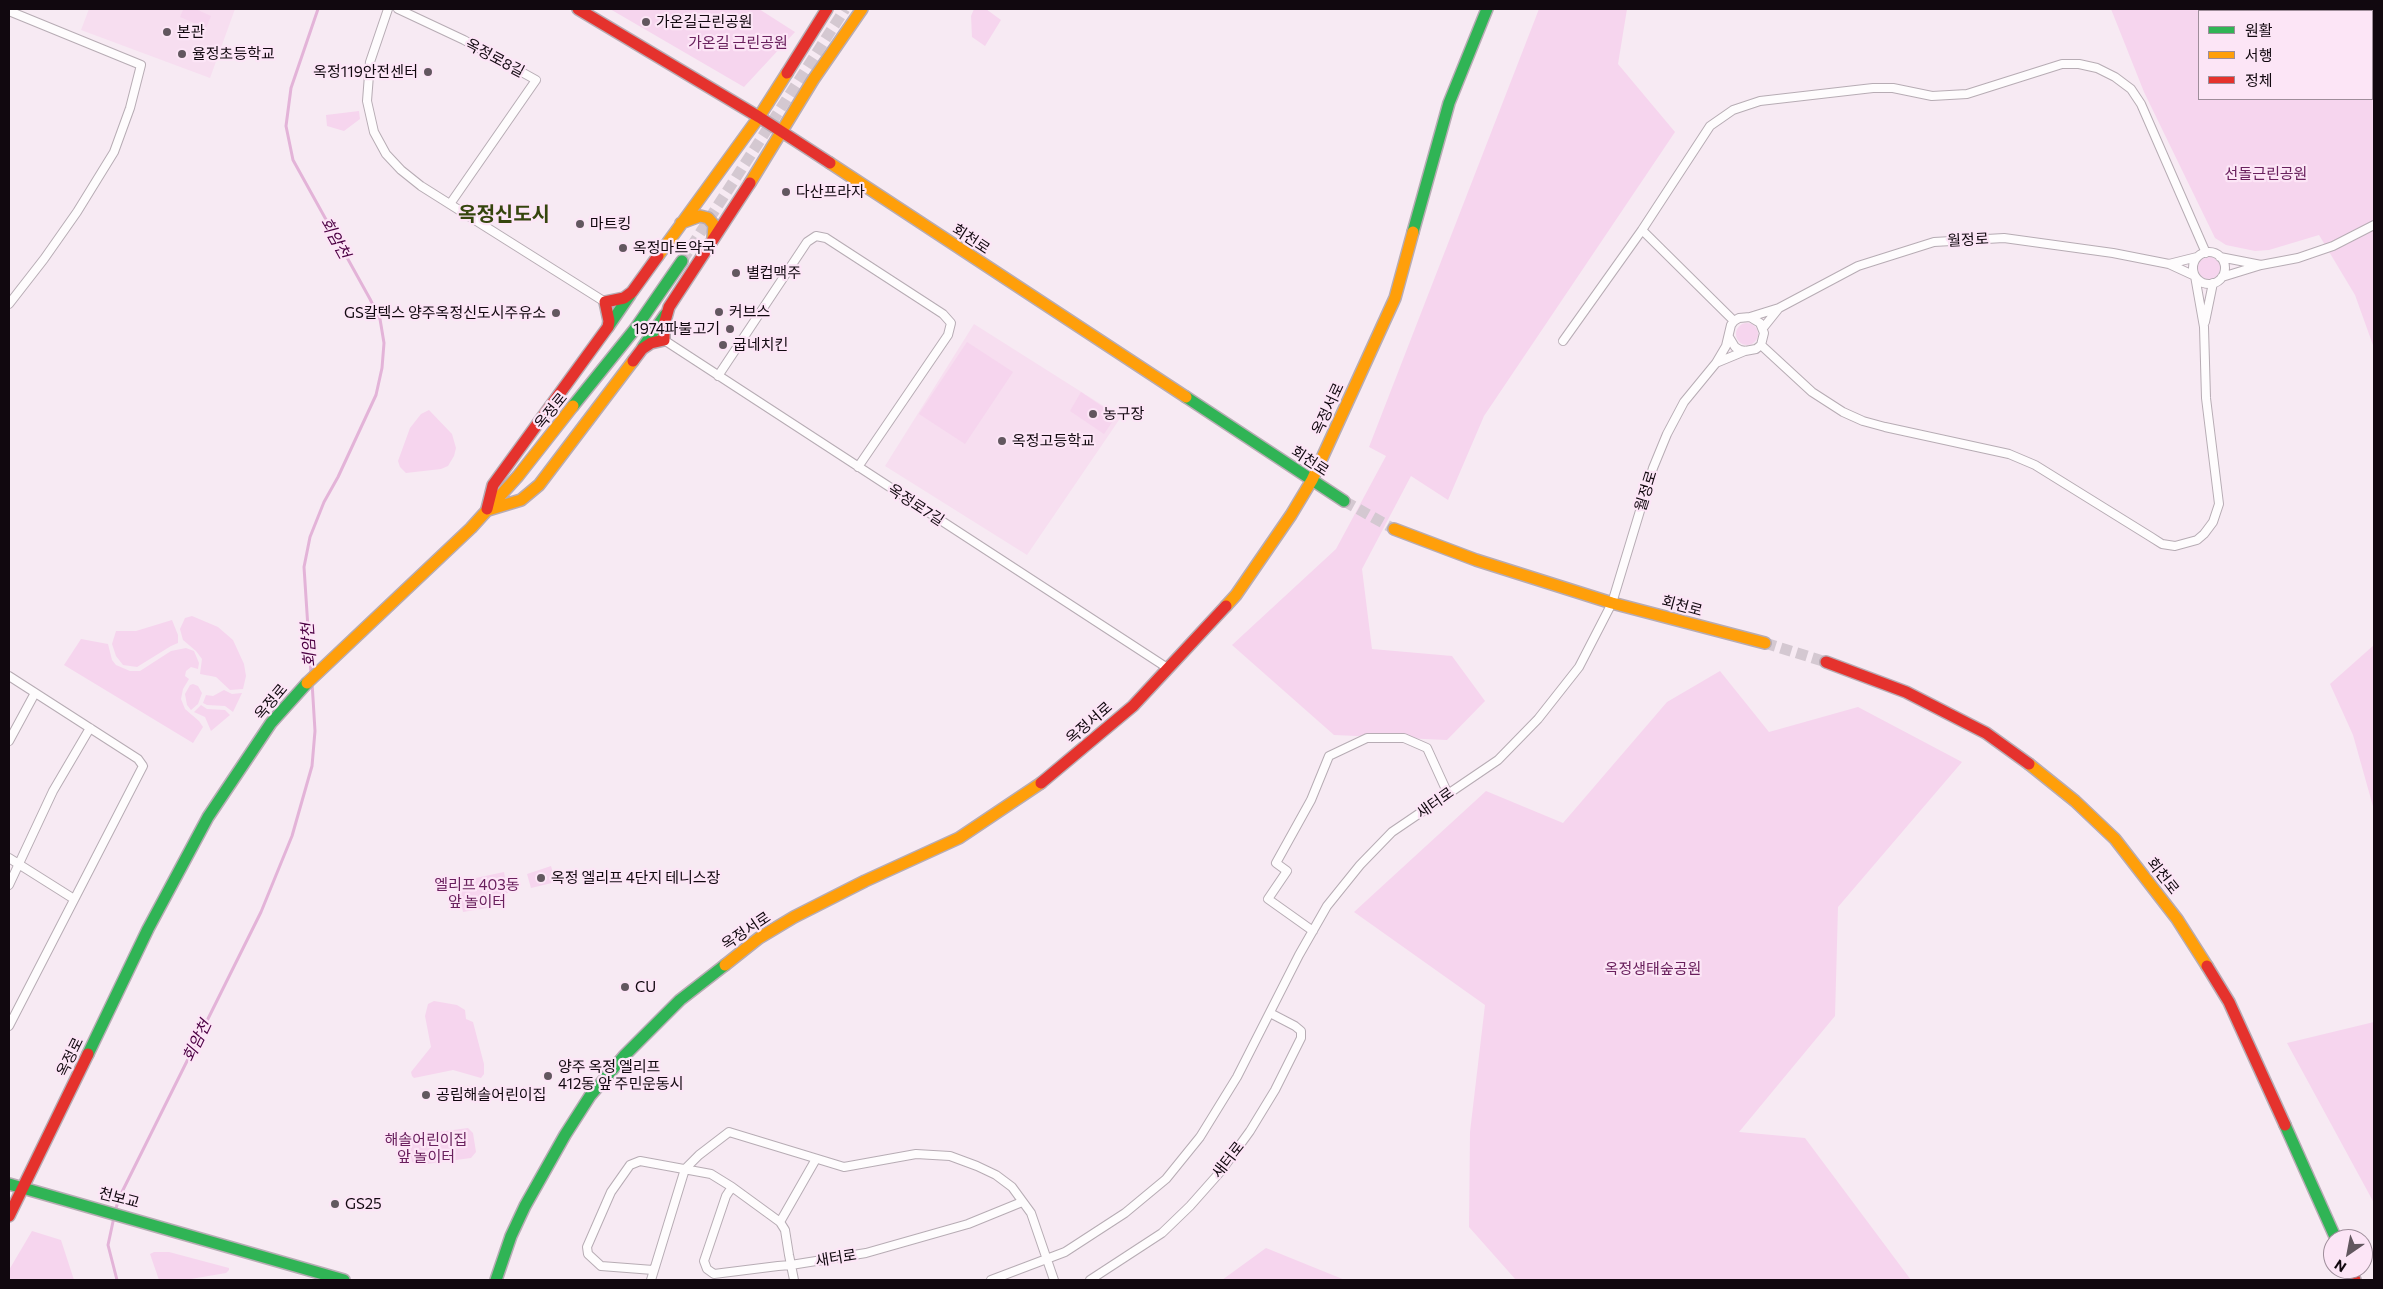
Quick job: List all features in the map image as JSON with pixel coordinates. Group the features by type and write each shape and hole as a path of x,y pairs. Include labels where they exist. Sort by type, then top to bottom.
{"main road":[{"name":"회천로","path":"578,9 759,117 1344,501"},
{"path":"487,511 493,485 608,327 680,223 759,117 827,9"},
{"path":"487,511 521,500 539,485 642,349 782,132 813,80 862,9"},
{"name":"옥정서로","path":"496,1280 511,1236 525,1206 550,1160 590,1096 631,1049 680,1000 759,938 794,917 866,881 959,838 997,814 1054,773 1133,706 1236,595 1312,480 1395,298 1449,103 1487,9"},
{"path":"680,223 700,216 708,218 713,222 715,229 712,242"},
{"name":"옥정로","path":"9,1216 148,929 208,817 271,723 309,681 487,511 635,330 682,261"},
{"path":"608,327 609,318 605,302 624,298 632,292"},
{"path":"642,349 651,343 664,340 664,325 669,307"},
{"name":"회천로","path":"1394,529 1476,560 1612,603 1765,643"},
{"name":"회천로","path":"1826,662 1906,692 1986,733 2030,764 2075,801 2115,839 2177,919 2229,1002 2331,1229"},
{"path":"9,1184 23,1188"},
{"name":"천보교","path":"23,1188 165,1227 344,1280"}],"street":[{"path":"388,9 368,71 366,101 369,118 386,154 400,170 450,204 605,302"},
{"name":"옥정로8길","path":"398,9 464,40 536,80 450,204"},
{"path":"9,11 141,65 130,108 114,152 66,228 9,304"},
{"path":"1563,341 1642,230 1710,126 1721,117 1744,105 1872,88 1893,88 1932,96 1967,94 2062,64 2079,64 2097,68 2115,76 2131,89 2141,104 2206,253"},
{"path":"2169,264 2195,276 2203,283 2213,283 2222,277 2261,265 2298,258 2333,246 2374,225"},
{"path":"1642,230 1734,322"},
{"path":"718,376 807,242 816,236 826,238 943,314 950,323 948,335 858,467"},
{"name":"월정로","path":"1779,308 1858,266 1934,242 2004,238 2113,253 2169,264"},
{"path":"2169,264 2197,258 2211,252 2220,257 2261,265"},
{"path":"2220,257 2224,267 2222,277"},
{"path":"1761,344 1812,392 1843,412 1863,421 1885,427 2009,454 2035,465 2151,538 2162,544 2175,546 2197,540 2204,534 2213,522 2219,504 2206,398 2204,327 2193,266 2197,258"},
{"path":"2204,327 2213,283"},
{"path":"1745,351 1735,347 1729,337 1731,325 1739,318 1750,317 1779,308"},
{"path":"1763,328 1779,308"},
{"path":"1716,363 1745,351 1756,349 1761,344 1764,334 1763,328 1760,322 1750,317"},
{"name":"월정로","path":"1612,603 1653,468 1667,434 1684,402 1716,363 1729,337"},
{"name":"옥정로7길","path":"664,340 1169,669"},
{"name":"새터로","path":"991,1280 1065,1252 1125,1213 1166,1179 1200,1137 1237,1077 1313,931 1333,899 1360,865 1392,832 1498,760 1538,719 1580,667 1612,603"},
{"path":"9,676 138,759 142,769 9,1026"},
{"path":"9,741 35,693"},
{"path":"9,885 53,791 90,728"},
{"path":"1313,931 1268,899 1287,872 1276,863 1311,800 1329,756 1367,738 1404,738 1427,748 1448,794"},
{"path":"9,858 74,899"},
{"name":"새터로","path":"1090,1280 1162,1233 1190,1206 1221,1171 1250,1131 1301,1038 1301,1031 1295,1026 1270,1013"},
{"path":"651,1280 685,1169 698,1155 729,1132 844,1167 916,1154 950,1156 996,1175 1012,1187 1031,1213 1054,1280"},
{"path":"780,1222 816,1159"},
{"path":"653,1270 601,1266 588,1254 587,1247 611,1192 630,1165 640,1161 711,1174 780,1222 785,1230 794,1280"},
{"name":"새터로","path":"732,1187 726,1196 704,1261 707,1269 714,1274 866,1253 968,1224 1022,1202"}],"shaded area":[{"name":"율정초등학교","path":"89,9 235,9 210,78 81,30"},
{"name":"옥정고등학교","path":"974,324 1121,417 1027,555 885,466"}],"green space":[{"name":"가온길 근린공원","path":"610,9 759,9 795,32 744,87"},
{"path":"974,9 986,9 1001,20 985,46 972,37 971,16"},
{"path":"1539,9 1627,9 1618,64 1675,132 1484,416 1448,500 1411,476 1362,569 1372,649 1452,656 1485,701 1447,740 1334,735 1232,645 1336,549 1386,456 1369,447"},
{"name":"선돌근린공원","path":"2111,9 2374,9 2374,348 2355,295 2319,235 2269,250 2255,251 2226,245 2215,238 2144,92"},
{"path":"183,10 198,10 211,16 206,28 180,17"},
{"path":"359,111 360,119 344,131 327,126 326,115"},
{"path":"2209,257 2219,264 2220,268 2213,278 2209,279 2199,272 2198,268 2205,258"},
{"path":"1747,323 1755,326 1758,334 1755,342 1747,345 1739,342 1736,334 1739,326"},
{"path":"967,342 1013,372 965,444 919,414"},
{"name":"농구장","path":"1081,392 1116,416 1104,434 1070,411"},
{"path":"429,410 452,434 456,448 454,456 448,466 441,469 406,473 400,467 398,461 410,428 421,414"},
{"path":"192,616 218,627 233,640 244,664 246,676 243,689 230,690 216,677 200,674 202,659 183,640 180,629 185,618"},
{"path":"172,620 178,635 178,643 137,667 123,665 116,656 112,644 116,631 136,631"},
{"path":"81,639 108,644 112,660 116,665 130,671 140,671 171,651 186,648 194,651 199,663 198,669 191,667 186,671 185,676 189,679 183,689 181,699 185,709 203,727 193,743 64,665"},
{"path":"2374,645 2374,810 2353,735 2330,684"},
{"name":"옥정생태숲공원","path":"1720,671 1769,732 1858,707 1962,762 1838,907 1835,1016 1739,1132 1805,1138 1911,1280 1516,1280 1469,1227 1470,1132 1485,1005 1354,912 1486,791 1563,823 1667,702"},
{"path":"190,685 198,686 202,693 198,704 191,710 187,705 185,694"},
{"path":"224,690 232,694 242,693 233,712 225,706 203,703 206,695 213,696"},
{"path":"201,705 207,709 225,710 230,715 211,731 205,717 194,712"},
{"name":"옥정 엘리프 4단지 테니스장","path":"551,866 556,882 531,888 527,874"},
{"name":"엘리프 403동 앞 놀이터","path":"504,872 508,893 497,895 499,906 463,912 457,882"},
{"path":"434,1001 457,1005 465,1010 466,1019 473,1022 484,1064 484,1074 481,1078 453,1070 414,1078 412,1076 411,1072 431,1047 425,1016 428,1004"},
{"path":"2374,1022 2374,1203 2287,1043"},
{"name":"해솔어린이집 앞 놀이터","path":"468,1128 473,1133 476,1152 471,1158 419,1165 412,1162 407,1141 409,1136"},
{"path":"32,1231 61,1240 74,1280 9,1280 9,1270"},
{"path":"1266,1248 1345,1280 1222,1280"},
{"path":"154,1252 169,1252 229,1268 229,1270 226,1273 185,1280 159,1280 150,1254"}],"waterway":[{"name":"회암천","path":"311,674 304,567 310,537 324,502 338,477 376,395 382,368 384,343 380,319 293,160 286,126 291,88 318,9"},
{"name":"회암천","path":"115,1211 120,1196 261,912 292,836 312,766 315,731 312,682"},
{"name":"회암천","path":"114,1217 108,1245 117,1280"}],"tunnel":[{"path":"682,261 845,9"},
{"path":"1344,501 1394,529"},
{"path":"1765,643 1826,662"}],"traffic: fast":[{"path":"1413,232 1449,103 1487,9"},
{"path":"573,406 635,329 682,261"},
{"path":"608,327 630,295"},
{"path":"643,347 665,315"},
{"path":"1186,397 1344,501"},
{"path":"88,1054 148,929 208,817 271,723 307,683"},
{"path":"496,1280 511,1236 525,1206 565,1135 590,1096 624,1056 680,1000 725,965"},
{"path":"2285,1125 2332,1229"},
{"path":"9,1184 344,1280"}],"traffic: slow":[{"path":"750,183 813,80 862,9"},
{"path":"658,256 759,117 787,73"},
{"path":"830,163 1186,397"},
{"path":"681,223 700,216 708,218 714,225 713,238"},
{"path":"1226,606 1236,595 1291,515 1312,480 1395,298 1413,232"},
{"path":"488,510 521,500 539,485 633,361"},
{"path":"307,683 471,528 518,476 573,406"},
{"path":"1394,529 1476,560 1612,603 1765,643"},
{"path":"2029,764 2075,801 2115,839 2177,919 2207,966"},
{"path":"725,965 759,938 794,917 865,881 959,838 1041,783"}],"traffic: jam":[{"path":"578,9 759,117 830,163"},
{"path":"787,73 827,9"},
{"path":"633,361 642,349 651,343 664,340 664,325 669,307 750,183"},
{"path":"487,509 493,485 608,327 609,321 605,302 624,298 632,292 658,256"},
{"path":"1041,783 1133,706 1226,606"},
{"path":"1826,662 1906,692 1986,733 2029,764"},
{"path":"2207,966 2229,1002 2285,1125"},
{"path":"9,1216 88,1054"}],"place":[{"name":"가온길근린공원","path":"646,22"},
{"name":"본관","path":"167,32"},
{"name":"율정초등학교","path":"182,54"},
{"name":"옥정119안전센터","path":"428,72"},
{"name":"다산프라자","path":"786,192"},
{"name":"마트킹","path":"580,224"},
{"name":"옥정마트약국","path":"623,248"},
{"name":"별컵맥주","path":"736,273"},
{"name":"커브스","path":"719,312"},
{"name":"GS칼텍스 양주옥정신도시주유소","path":"556,313"},
{"name":"1974파불고기","path":"730,329"},
{"name":"굽네치킨","path":"723,345"},
{"name":"농구장","path":"1093,414"},
{"name":"옥정고등학교","path":"1002,441"},
{"name":"옥정 엘리프 4단지 테니스장","path":"541,878"},
{"name":"CU","path":"625,987"},
{"name":"양주 옥정 엘리프 412동 앞 주민운동시","path":"548,1076"},
{"name":"공립해솔어린이집","path":"426,1095"},
{"name":"GS25","path":"335,1204"}],"district":[{"name":"옥정신도시","path":"504,214"}]}
